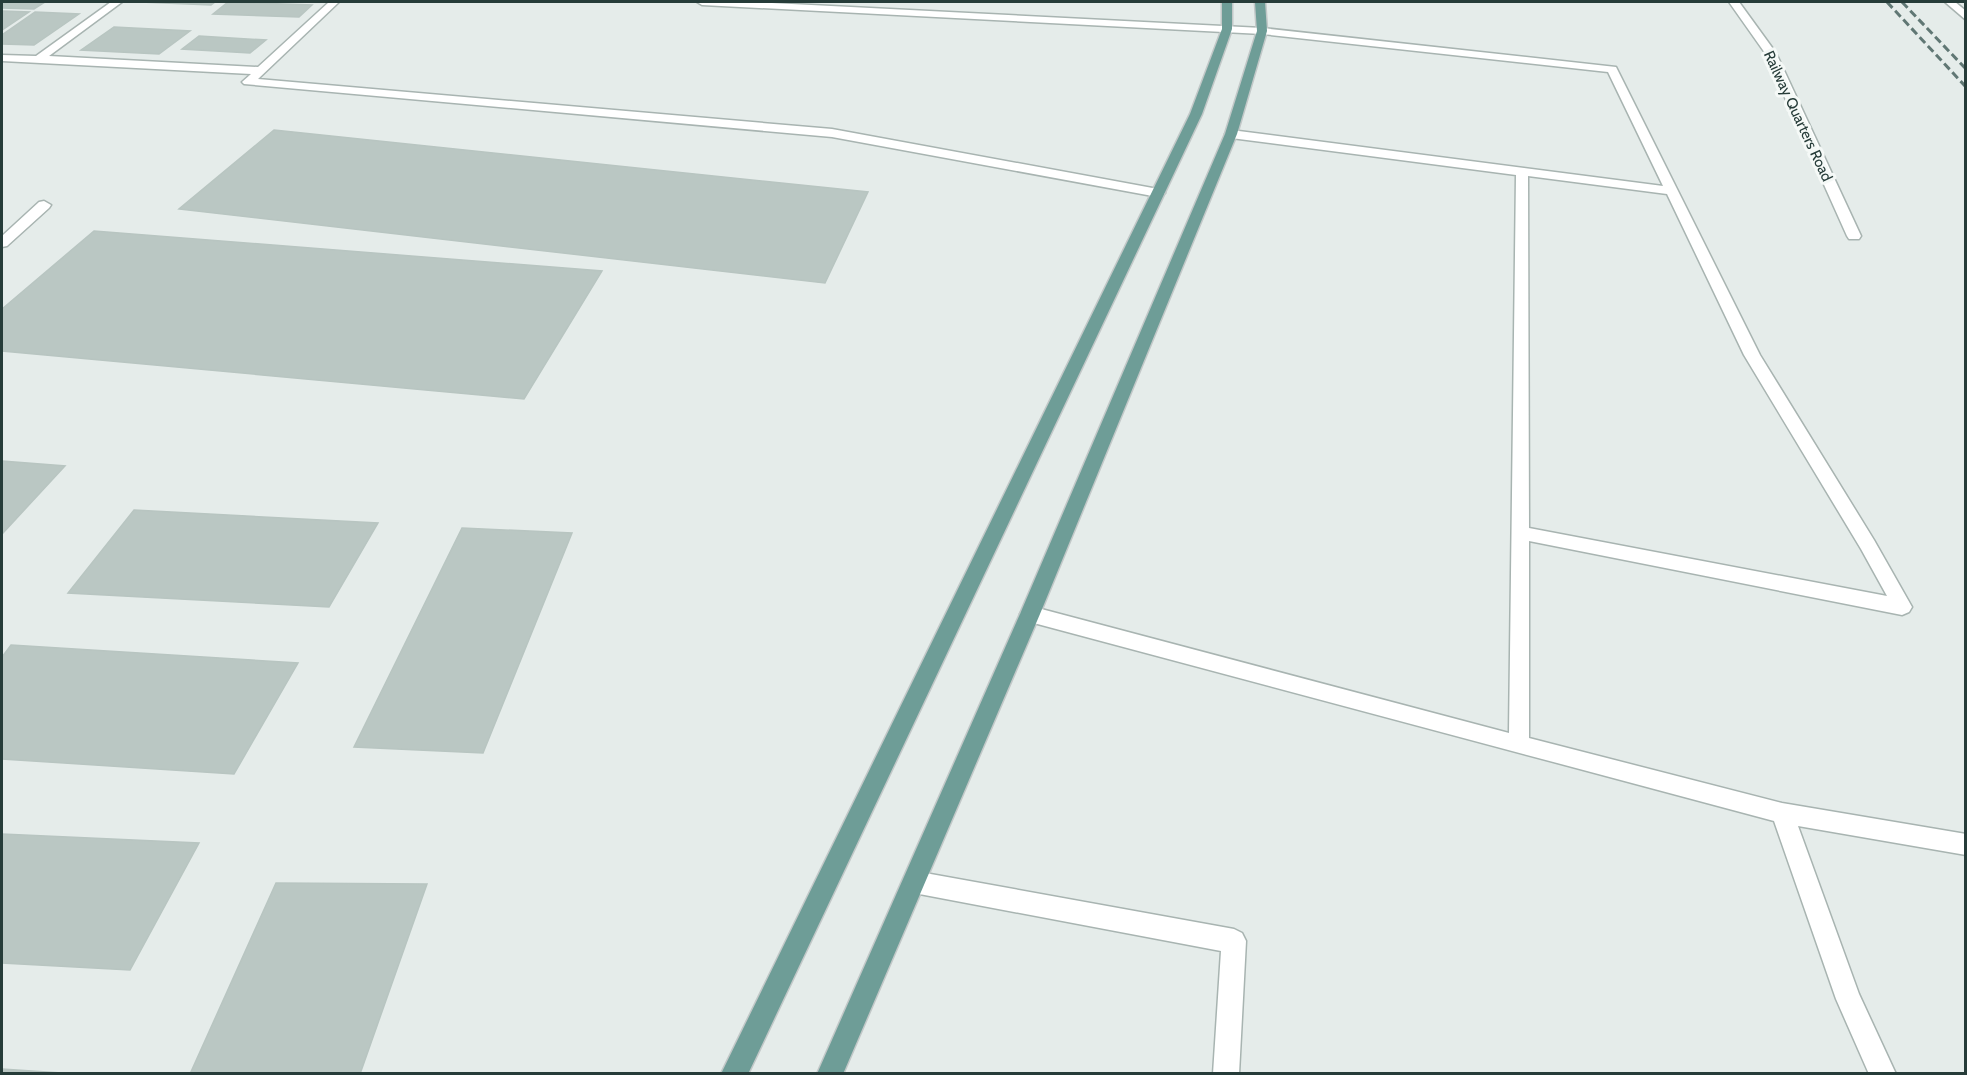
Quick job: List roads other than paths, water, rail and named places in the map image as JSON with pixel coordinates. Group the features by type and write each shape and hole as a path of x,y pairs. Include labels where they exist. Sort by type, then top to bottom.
{"main road":[{"path":"734,1074 1196,114 1227,29 1227,2"},
{"path":"830,1074 1030,614 1231,134 1262,31 1260,2"}],"street":[{"path":"38,59 117,2"},
{"path":"334,2 248,82 832,133 1158,193"},
{"path":"702,2 1017,13 1262,31 1612,69 1752,356 1862,535 1902,607 1521,532"},
{"name":"Railway Quarters Road","path":"1734,2 1770,53 1854,236"},
{"path":"1950,2 1965,17"},
{"path":"2,58 260,71"},
{"path":"1231,134 1672,191"},
{"path":"1519,746 1522,171"},
{"path":"2,243 44,205"},
{"path":"1030,614 1519,746 1782,813 1965,845"},
{"path":"1782,813 1848,999 1882,1074"},
{"path":"914,882 1234,941 1226,1074"}],"railway":[{"path":"1887,2 1966,87"},
{"path":"1902,2 1966,69"}]}
